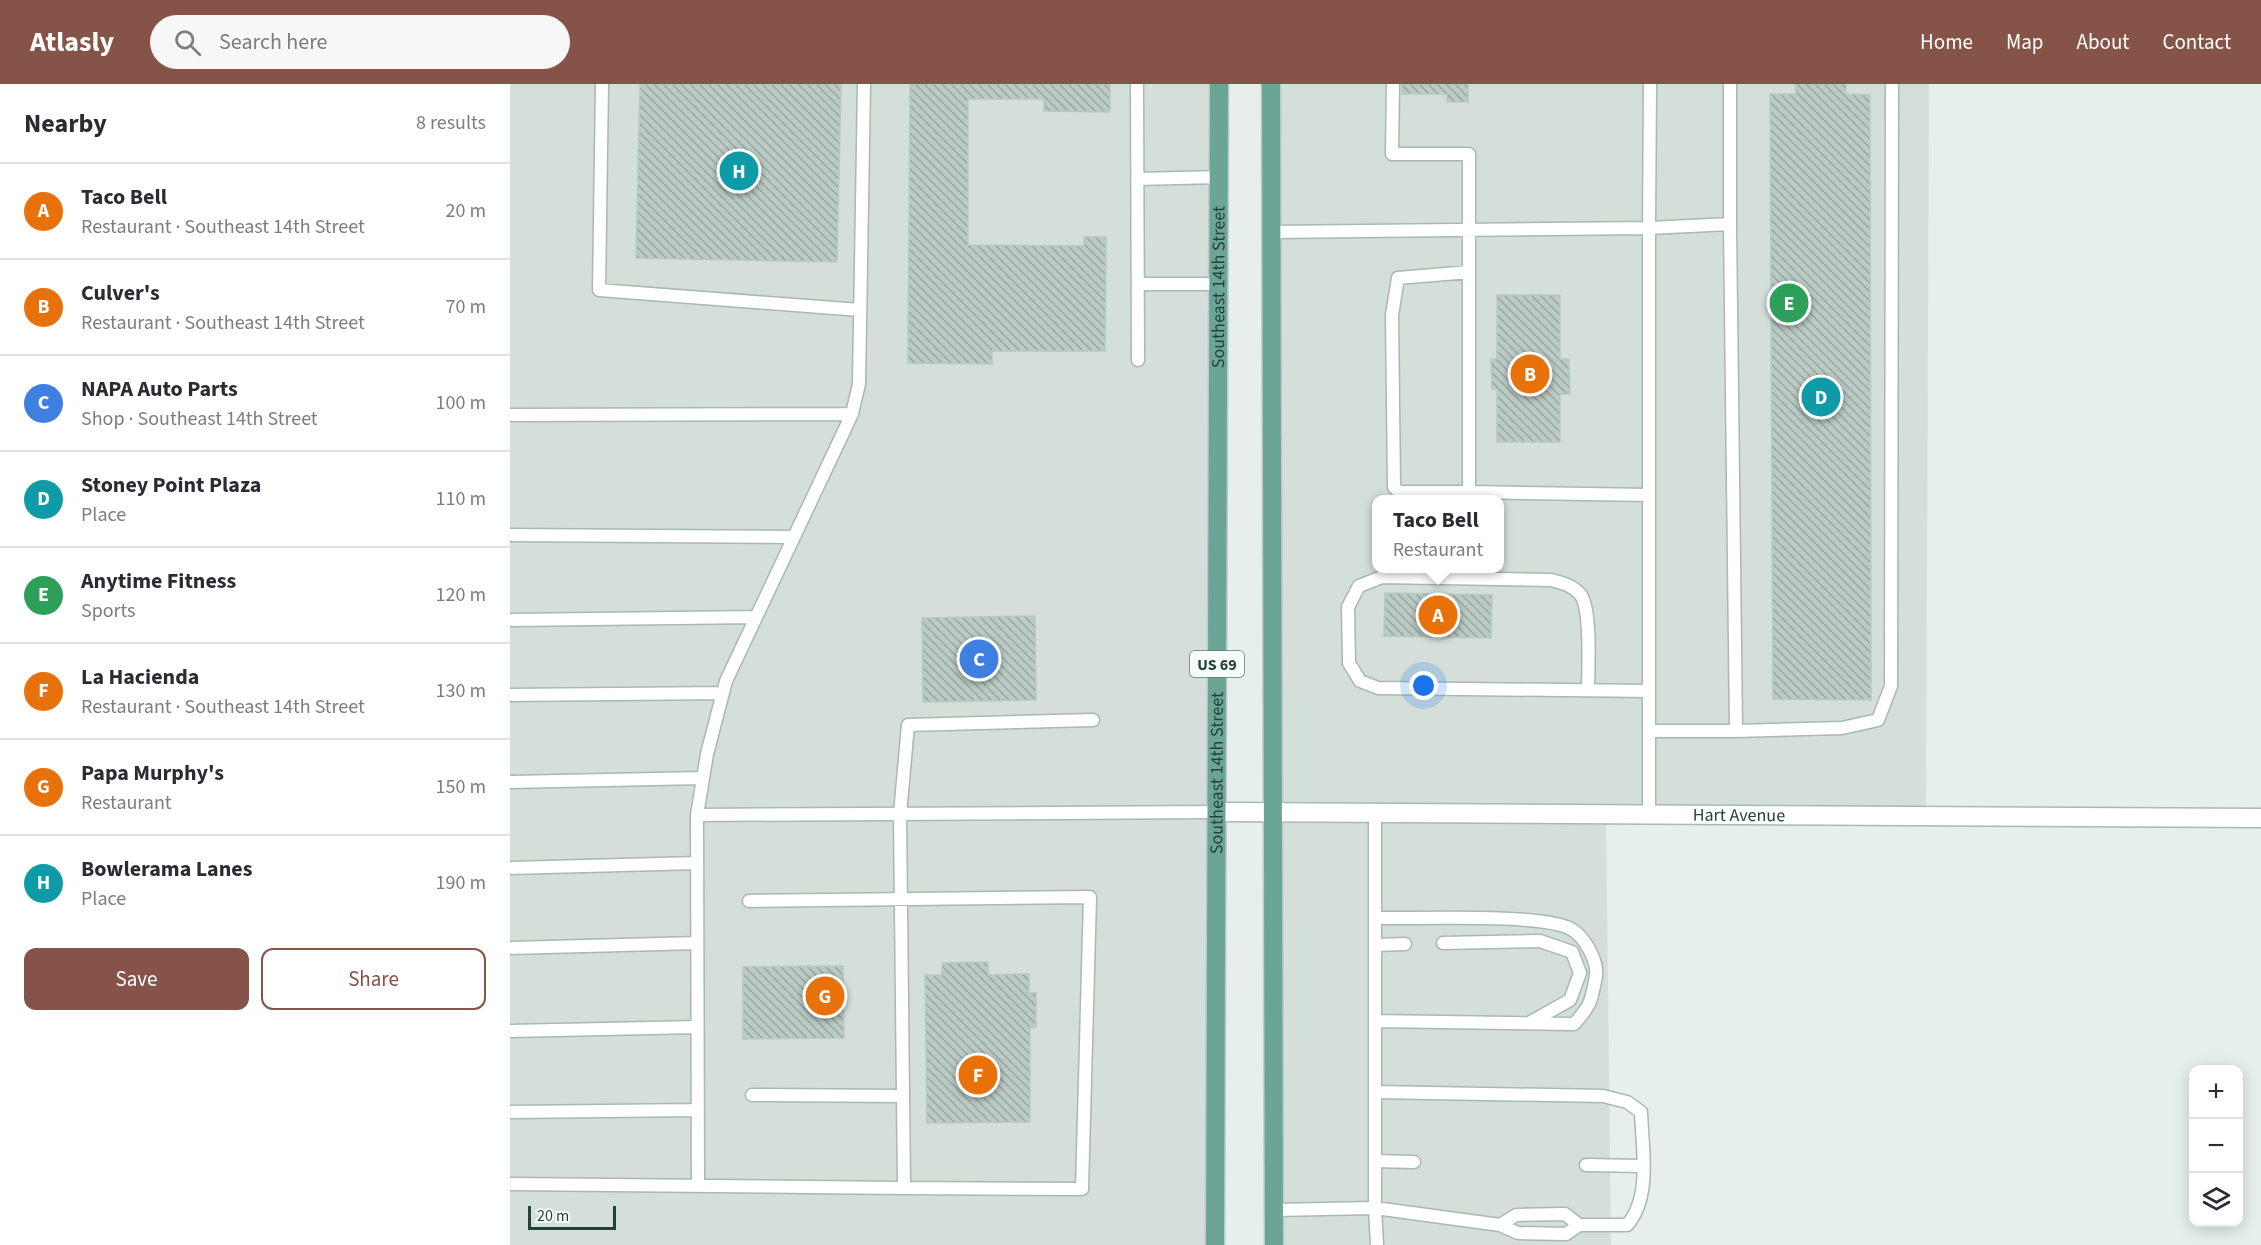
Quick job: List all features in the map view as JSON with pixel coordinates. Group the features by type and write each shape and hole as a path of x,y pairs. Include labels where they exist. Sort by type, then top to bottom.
{"main road":[{"name":"Southeast 14th Street","path":"1215,1245 1219,84"},
{"path":"1271,84 1274,1245"}],"street":[{"name":"Hart Avenue","path":"1217,812 2261,818"}],"lane":[{"path":"602,84 599,290 860,310"},
{"path":"698,1186 697,815 703,778 723,693 756,617 852,414 859,384 864,84"},
{"path":"1137,84 1137,360"},
{"path":"1393,84 1392,154 1469,154 1469,492"},
{"path":"1649,814 1650,84"},
{"path":"1730,84 1736,731"},
{"path":"1649,731 1842,728 1878,720 1891,686 1892,84"},
{"path":"1137,179 1219,177"},
{"path":"1271,232 1649,228 1730,224"},
{"path":"1469,272 1398,278 1392,315 1394,487 1399,492 1649,495"},
{"path":"1137,284 1218,284"},
{"path":"510,416 852,414"},
{"path":"510,535 793,537"},
{"path":"1588,690 1586,612 1582,596 1568,584 1551,580 1382,577 1359,586 1348,607 1348,663 1360,681 1378,688 1649,691"},
{"path":"510,620 756,617"},
{"path":"510,695 723,693"},
{"path":"904,1188 900,814 908,725 1093,720"},
{"path":"510,782 703,778"},
{"path":"697,815 1217,812"},
{"path":"1375,813 1375,1208 1377,1245"},
{"path":"510,868 697,863"},
{"path":"510,1184 1082,1189 1090,897 749,901"},
{"path":"1375,918 1543,921 1571,929 1582,939 1597,966 1590,1006 1574,1024 1375,1021"},
{"path":"1443,943 1540,940 1572,952 1580,973 1569,1000 1528,1023"},
{"path":"510,948 697,942"},
{"path":"1375,945 1405,944"},
{"path":"510,1030 697,1027"},
{"path":"1274,1210 1375,1208 1500,1225 1518,1233 1566,1234 1579,1225 1627,1225 1636,1215 1641,1195 1641,1112 1627,1102 1603,1096 1375,1092"},
{"path":"752,1095 903,1096"},
{"path":"510,1112 697,1110"},
{"path":"1375,1161 1414,1162"},
{"path":"1586,1165 1642,1166"},
{"path":"1500,1225 1516,1215 1565,1214 1579,1225"}],"shaded area":[{"path":"510,84 1219,84 1215,1245 510,1245"},
{"path":"1271,84 1929,84 1926,816 1606,814 1611,1245 1274,1245"}],"building":[{"path":"640,84 841,84 837,262 636,258"},
{"path":"910,84 1110,84 1110,112 1044,111 1044,99 968,99 968,245 1084,246 1084,237 1106,237 1105,351 992,351 992,364 908,363"},
{"path":"1402,84 1468,84 1468,102 1447,102 1447,94 1402,94"},
{"path":"1795,84 1846,84 1846,94 1870,95 1871,700 1773,699 1770,94 1796,94"},
{"path":"1497,295 1560,295 1560,359 1569,359 1570,394 1560,394 1560,442 1497,442 1497,389 1492,389 1491,359 1497,359"},
{"path":"1385,593 1492,595 1491,638 1384,636"},
{"path":"1035,616 1036,700 923,702 922,618"},
{"path":"988,962 988,975 1029,974 1029,993 1036,993 1036,1027 1030,1028 1030,1122 927,1123 925,975 942,975 942,963"},
{"path":"843,966 844,1038 743,1039 743,967"}],"place":[{"name":"Bowlerama Lanes","path":"739,171"},
{"name":"Anytime Fitness","path":"1789,303"},
{"name":"Culver's","path":"1530,374"},
{"name":"Stoney Point Plaza","path":"1821,397"},
{"name":"Taco Bell","path":"1438,615"},
{"name":"NAPA Auto Parts","path":"979,659"},
{"name":"Papa Murphy's","path":"825,996"},
{"name":"La Hacienda","path":"978,1075"}]}
